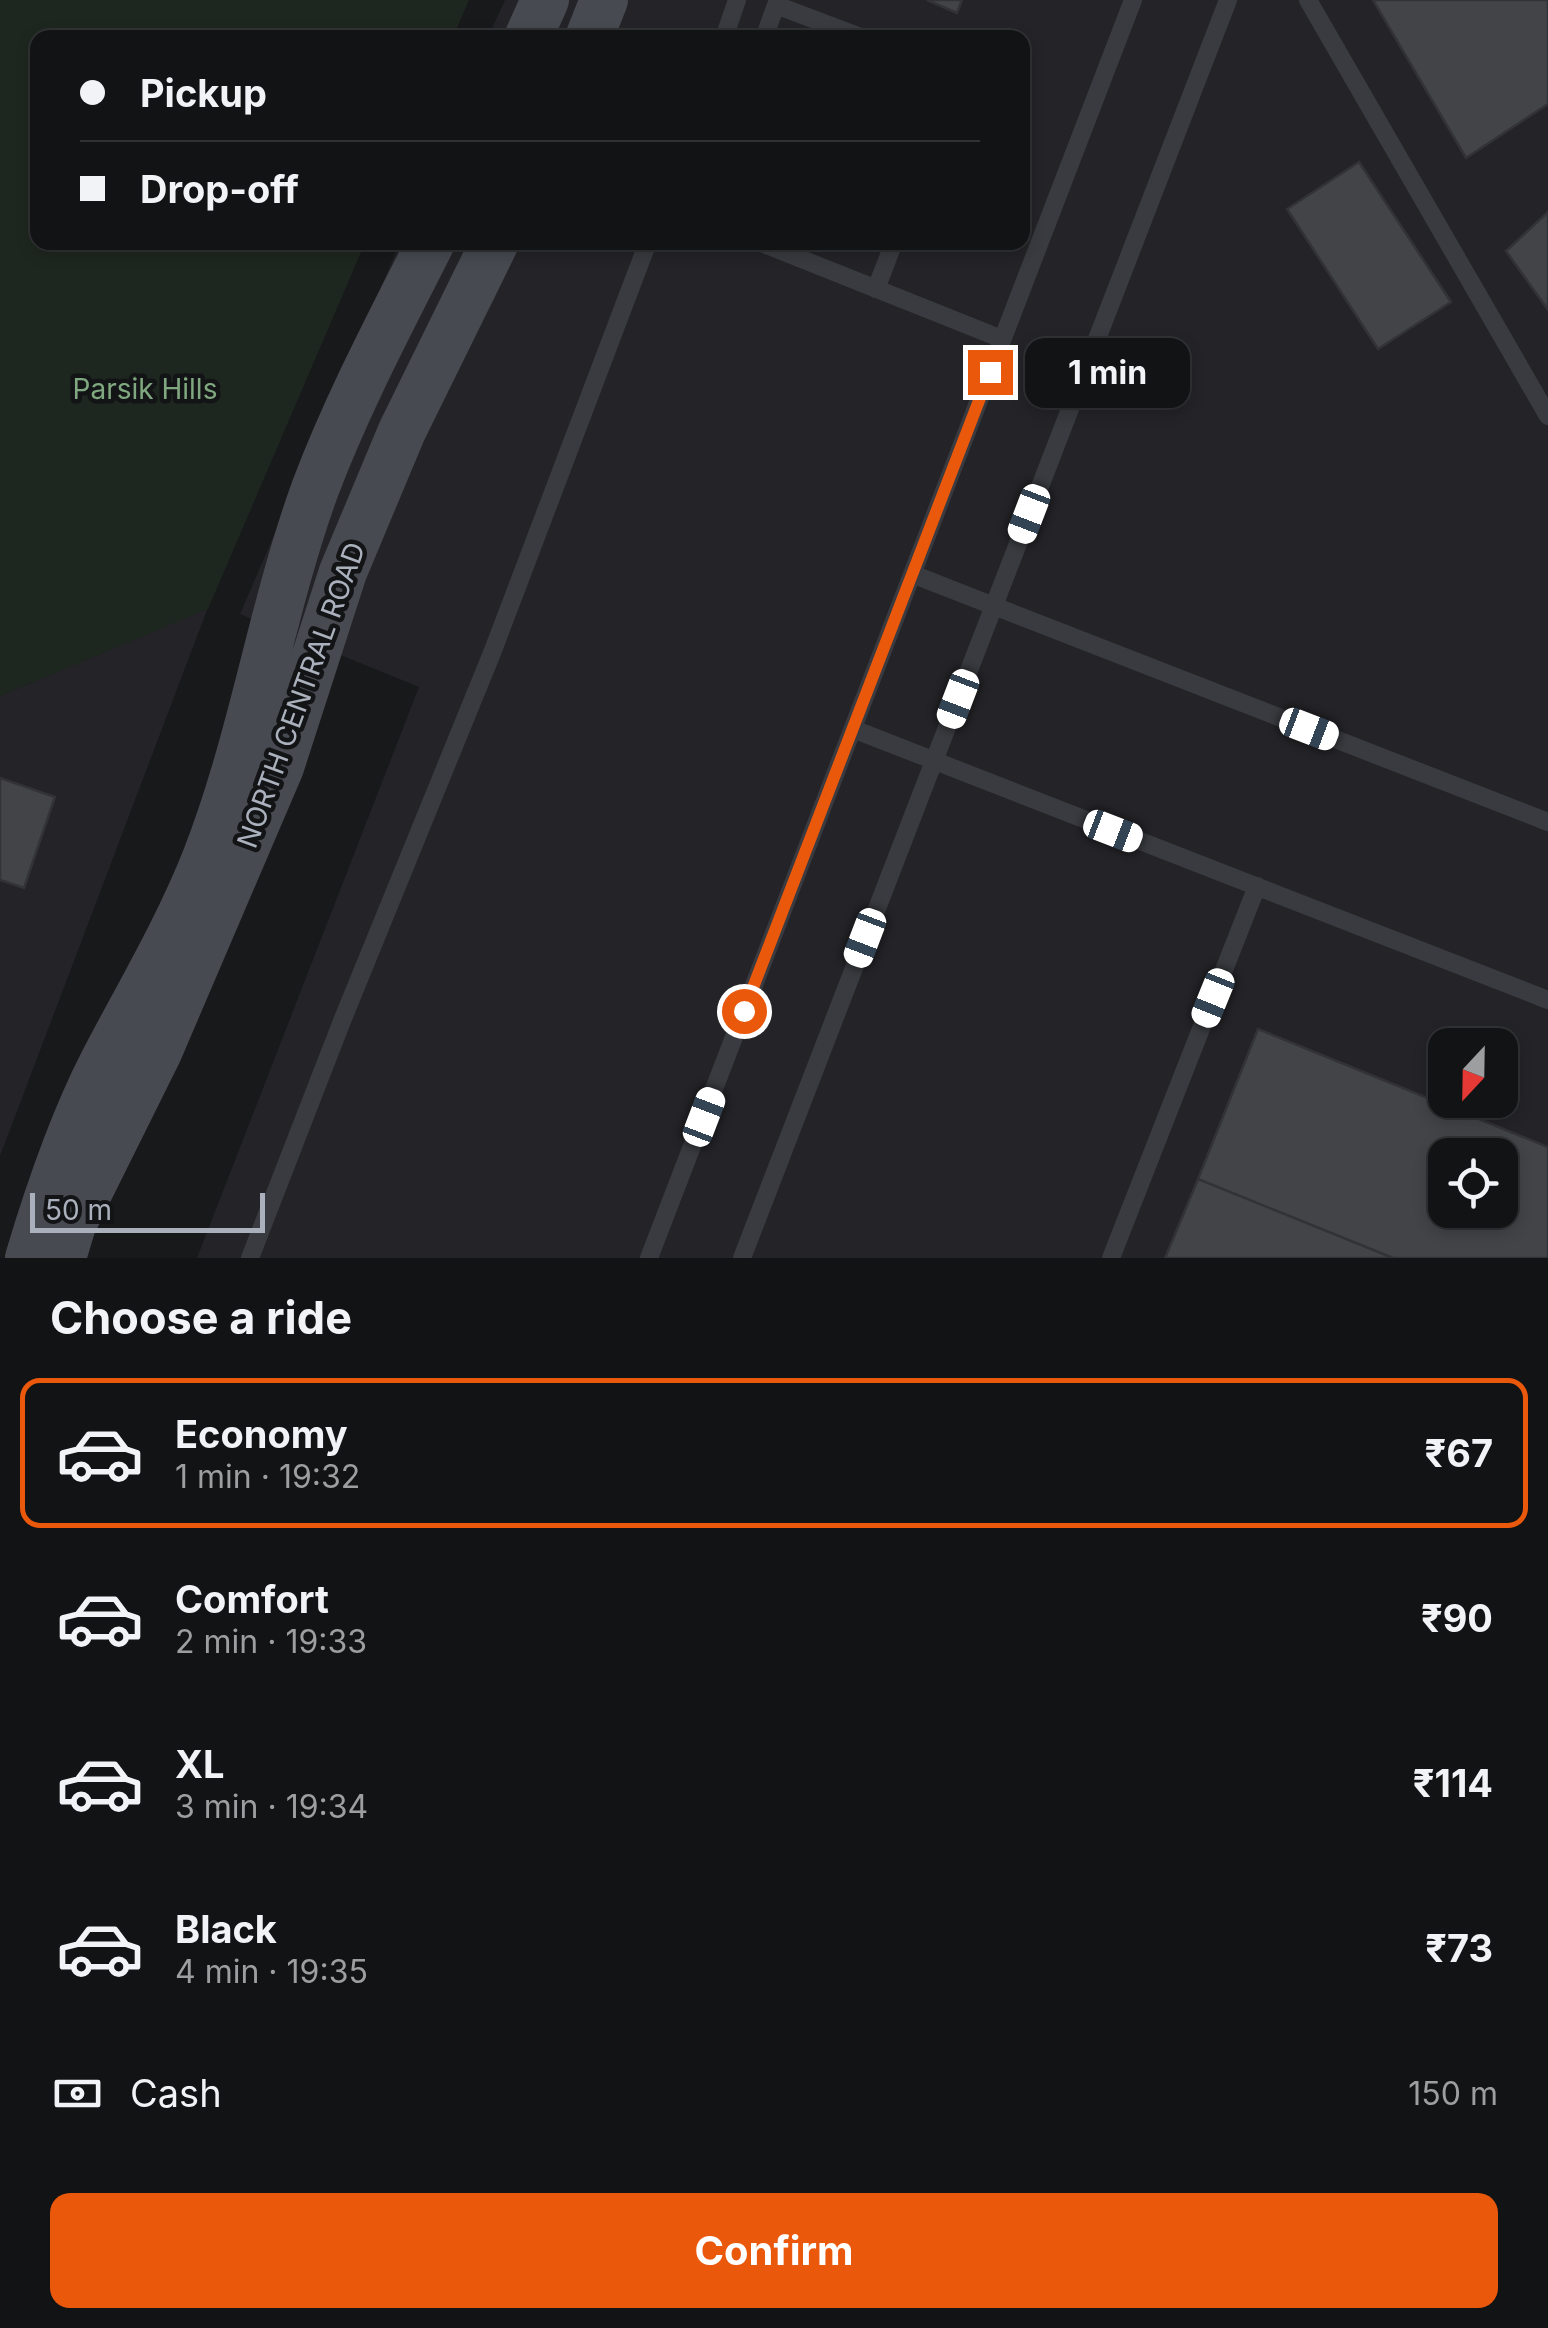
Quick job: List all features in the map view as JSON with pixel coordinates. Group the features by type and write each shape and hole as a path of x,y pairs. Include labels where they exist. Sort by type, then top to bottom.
{"main road":[{"path":"532,30 545,0"},
{"path":"592,30 604,0"},
{"name":"NORTH CENTRAL ROAD","path":"62,1258 72,1225 158,1052 175,968 252,716 278,609 315,489 358,388 427,250"},
{"name":"NORTH CENTRAL ROAD","path":"29,1258 66,1148 103,1064 175,968 280,767 350,554 402,431 491,250"}],"lane":[{"path":"727,30 738,0"},
{"path":"650,1258 1133,0"},
{"path":"742,1258 1228,0"},
{"path":"1308,0 1548,416"},
{"path":"767,30 776,5 842,30"},
{"path":"250,1258 492,653 645,250"},
{"path":"779,250 1002,339"},
{"path":"876,289 891,250"},
{"path":"912,574 1548,822"},
{"path":"852,729 1548,1000"},
{"path":"1111,1258 1256,886"}],"shaded area":[{"path":"505,0 1548,0 1548,1258 197,1258 419,687 240,614 397,250 1030,250 1030,30 491,30"},
{"path":"207,610 0,1156 0,696"}],"green space":[{"name":"Parsik Hills","path":"0,0 469,0 456,30 30,30 30,250 362,250 208,609 0,696"}],"building":[{"path":"927,0 962,0 957,13"},
{"path":"1373,0 1548,0 1548,104 1466,158"},
{"path":"1359,162 1451,302 1378,349 1287,209"},
{"path":"1548,212 1548,310 1506,251"},
{"path":"0,778 55,797 24,888 0,880"},
{"path":"1258,1029 1428,1098 1428,1118 1477,1118 1548,1147 1548,1258 1393,1258 1198,1179"},
{"path":"1198,1179 1393,1258 1165,1258"}],"route":[{"path":"744,1011 990,372"}]}
